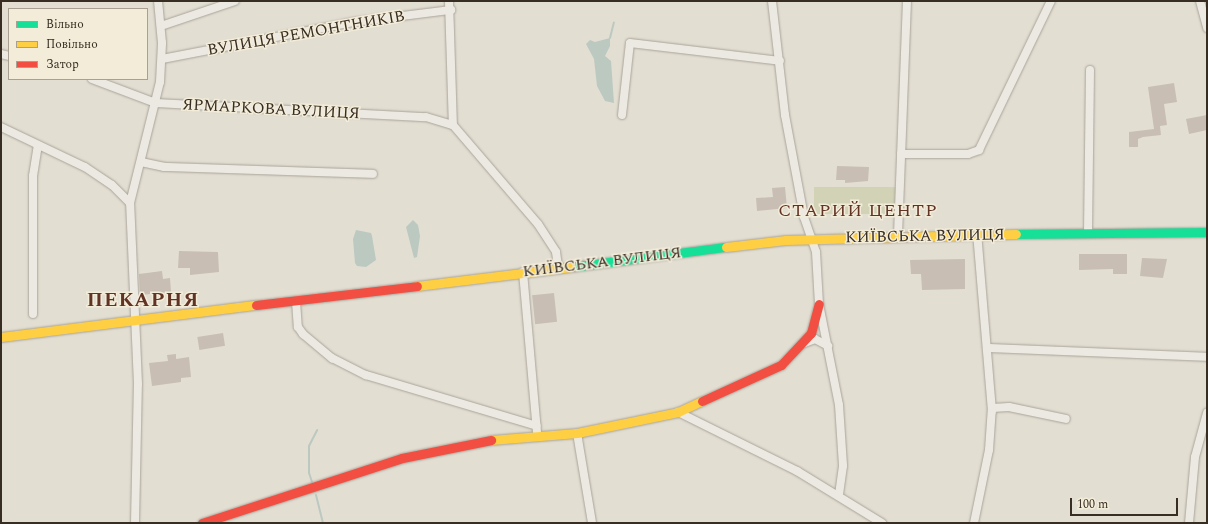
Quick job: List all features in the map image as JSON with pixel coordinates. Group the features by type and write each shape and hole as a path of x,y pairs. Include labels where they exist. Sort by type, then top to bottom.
{"main road":[{"name":"КИЇВСЬКА ВУЛИЦЯ","path":"1,337 136,322 558,267 811,238 898,235 1207,232"},
{"path":"202,523 402,458 485,440 577,432 678,412 781,365 810,333 819,304"}],"street":[{"path":"135,523 138,384 130,203 156,103 162,59 161,26 158,1"},
{"path":"161,26 235,1"},
{"path":"449,1 451,10 453,125 538,224 556,252 558,267"},
{"path":"772,1 785,114 804,217 816,252 819,304 828,347 842,440 839,496"},
{"path":"898,235 907,1"},
{"path":"901,154 968,154 979,150 1051,1"},
{"path":"1200,1 1207,28"},
{"name":"ВУЛИЦЯ РЕМОНТНИКІВ","path":"162,59 354,22 451,10"},
{"path":"622,115 630,43 780,61"},
{"path":"1088,234 1090,70"},
{"name":"ЯРМАРКОВА ВУЛИЦЯ","path":"95,80 156,103 426,117 453,125"},
{"path":"1,127 85,167 112,185 130,203"},
{"path":"33,314 33,176 38,145"},
{"path":"141,162 164,167 373,174"},
{"path":"974,523 989,450 992,408 977,234"},
{"path":"523,272 537,436"},
{"path":"296,301 298,327 303,334 332,358 366,375 537,426"},
{"path":"800,344 815,339 828,347"},
{"path":"987,348 1207,357"},
{"path":"992,408 1009,407 1066,419"},
{"path":"678,412 797,471 882,523"},
{"path":"1190,523 1195,457 1207,413"},
{"path":"577,432 592,523"}],"green space":[{"path":"814,187 896,187 896,214 814,214"}],"shaded area":[{"path":"610,38 610,46 605,56 611,61 614,103 605,101 597,86 594,59 586,44 590,40 595,42"},
{"path":"413,220 418,225 420,236 417,257 414,258 406,227"},
{"path":"356,230 371,233 372,236 376,260 366,267 357,266 355,263 353,239"}],"building":[{"path":"1174,83 1177,102 1164,104 1167,125 1160,126 1161,135 1143,137 1138,139 1138,147 1129,147 1129,132 1154,129 1148,87"},
{"path":"1207,115 1207,130 1189,134 1186,119"},
{"path":"837,166 869,167 868,181 845,183 845,180 836,180"},
{"path":"785,187 787,208 757,211 756,198 773,197 772,188"},
{"path":"179,251 218,252 219,272 190,275 190,268 178,268"},
{"path":"1079,254 1127,254 1127,274 1113,274 1113,269 1079,270"},
{"path":"1142,258 1167,259 1163,278 1140,276"},
{"path":"965,259 965,289 922,290 921,274 911,274 910,260"},
{"path":"162,271 163,279 170,278 171,292 140,295 139,274"},
{"path":"554,293 557,322 535,324 532,295"},
{"path":"223,333 225,346 199,350 197,337"},
{"path":"176,354 176,359 189,357 191,377 181,378 181,382 152,386 149,363 168,361 167,355"}],"waterway":[{"path":"610,38 614,22"},
{"path":"312,482 309,473 309,446 317,430"},
{"path":"316,495 323,523"}],"traffic: fast":[{"path":"1016,234 1207,232"},
{"path":"571,267 726,247"}],"traffic: slow":[{"path":"726,247 786,240 1016,234"},
{"path":"417,286 571,267"},
{"path":"1,337 256,305"},
{"path":"491,440 577,433 678,412 702,401"}],"traffic: jam":[{"path":"256,305 417,286"},
{"path":"702,401 781,365 811,333 819,304"},
{"path":"202,523 402,458 491,440"}],"district":[{"name":"СТАРИЙ ЦЕНТР","path":"858,211"},
{"name":"ПЕКАРНЯ","path":"143,300"}]}
